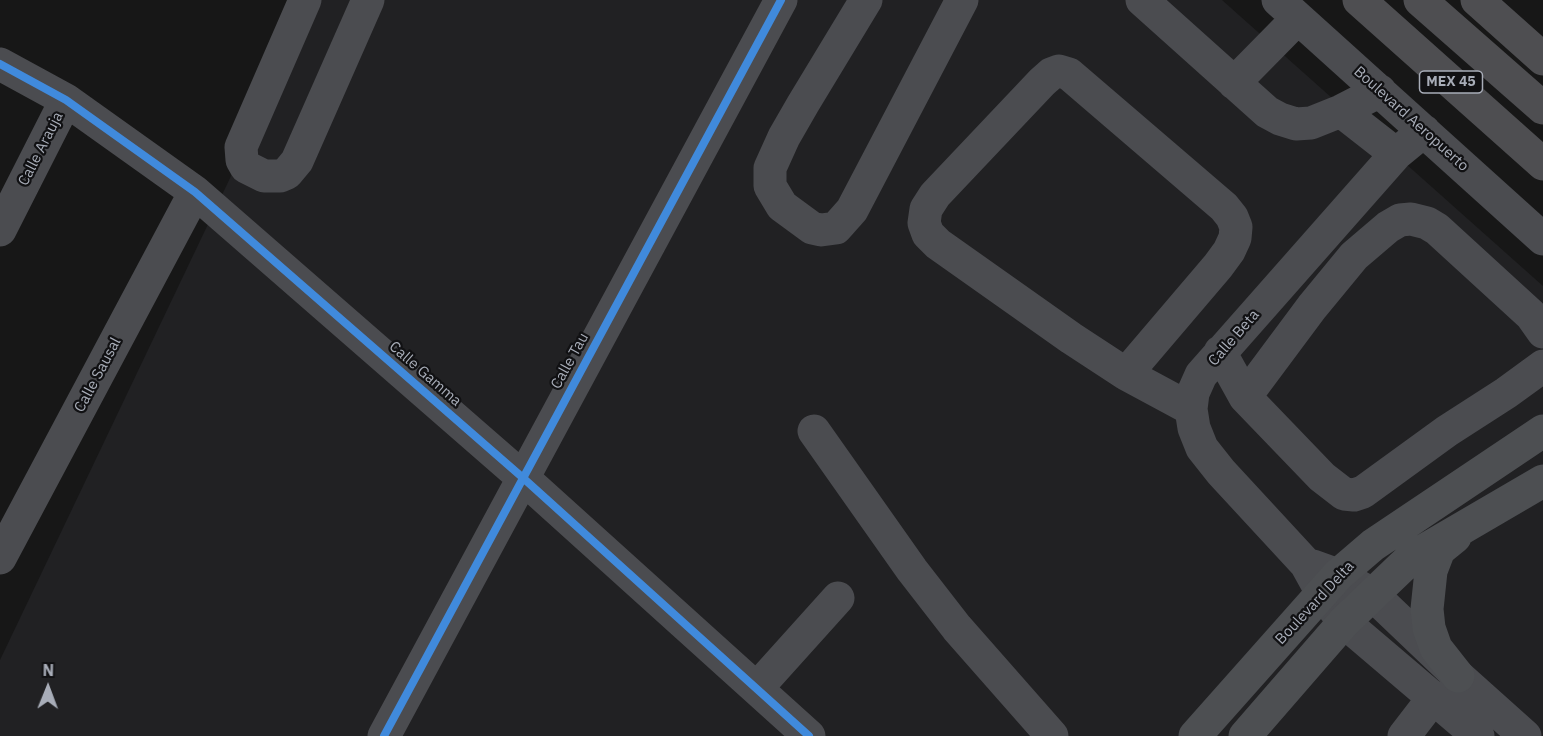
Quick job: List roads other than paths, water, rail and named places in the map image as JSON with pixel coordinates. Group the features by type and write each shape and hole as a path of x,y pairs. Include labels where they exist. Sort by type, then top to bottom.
{"highway":[{"name":"MEX 45","path":"1359,0 1543,164"},
{"path":"1420,0 1543,108"},
{"path":"1477,0 1543,58"}],"main road":[{"name":"Boulevard Delta","path":"1195,736 1330,584 1373,545 1543,431"},
{"path":"1258,731 1344,622 1411,558 1543,481"},
{"path":"1446,686 1429,628 1427,592 1431,571 1439,550 1472,523"}],"street":[{"path":"305,0 241,147 242,160 246,167 264,176 280,176 287,173 297,161 368,0"},
{"name":"Calle Tau","path":"384,736 781,0"},
{"path":"866,0 788,129 770,168 770,186 782,206 812,228 821,230 836,228 852,210 962,0"},
{"path":"1142,0 1267,112 1280,119 1296,124 1311,123 1380,91"},
{"path":"1234,83 1288,9"},
{"name":"Boulevard Aeropuerto","path":"1288,9 1543,239"},
{"name":"Calle Gamma","path":"0,64 66,100 195,192 522,477 809,736"},
{"path":"1126,374 1218,267 1235,238 1236,227 1224,207 1069,74 1059,71 1051,74 1042,82 935,195 926,208 924,223 928,234 938,244 1126,374 1191,409"},
{"name":"Calle Arauja","path":"0,230 66,100"},
{"path":"1341,111 1396,154"},
{"name":"Calle Beta","path":"1424,131 1396,154 1200,375 1193,393 1191,409 1194,428 1202,448 1234,487 1306,564 1330,584 1372,594 1446,686 1478,736"},
{"name":"Calle Sausal","path":"0,558 195,192"},
{"path":"1245,397 1312,307 1354,256 1388,227 1401,220 1412,219 1427,223 1442,233 1531,315 1543,332"},
{"path":"1220,352 1245,397 1322,477 1344,494 1354,495 1363,492 1447,431 1543,366"},
{"path":"814,431 912,570 957,628 1052,736"},
{"name":"Calle Beta","path":"1330,584 1344,622 1525,736"},
{"path":"757,688 838,598"},
{"path":"1404,736 1446,686"}]}
